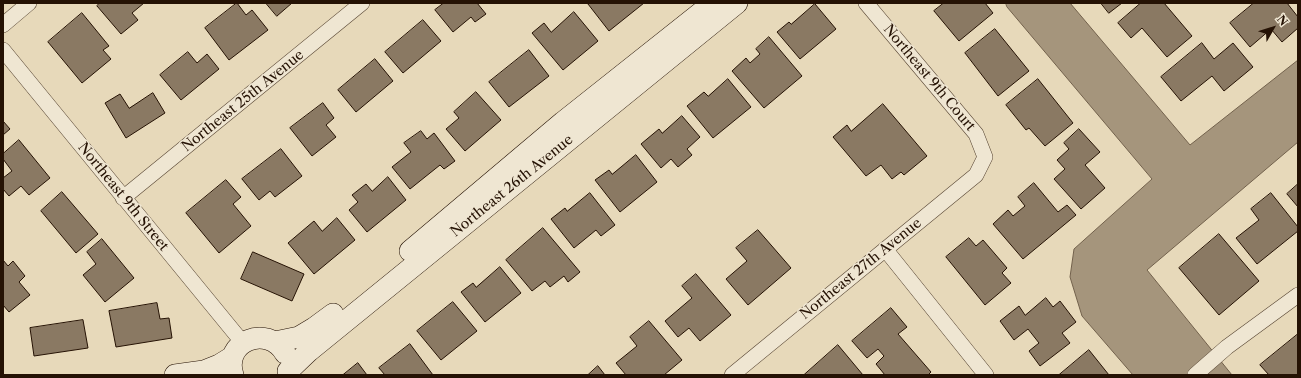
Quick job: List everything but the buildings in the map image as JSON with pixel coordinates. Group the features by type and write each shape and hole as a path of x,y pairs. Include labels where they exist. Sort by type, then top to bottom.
{"street":[{"path":"3,24 29,3"},
{"name":"Northeast 25th Avenue","path":"124,198 362,3"},
{"name":"Northeast 26th Avenue","path":"275,342 299,337 314,328 396,263 563,122 713,3"},
{"name":"Northeast 26th Avenue","path":"287,373 309,351 738,3"},
{"name":"Northeast 9th Court","path":"866,3 976,134 985,158"},
{"name":"Northeast 9th Street","path":"3,50 124,198 236,358"},
{"name":"Northeast 27th Avenue","path":"732,375 976,175 985,158"},
{"path":"885,249 986,375"},
{"path":"1195,375 1227,347 1298,295"},
{"path":"175,375 204,371 236,358 251,339 259,337 275,342 282,348 288,363 287,373"}],"shaded area":[{"path":"1006,3 1070,3 1190,145 1298,60 1298,142 1147,270 1232,375 1133,375 1082,316 1070,277 1074,249 1152,179 1007,7"}]}
